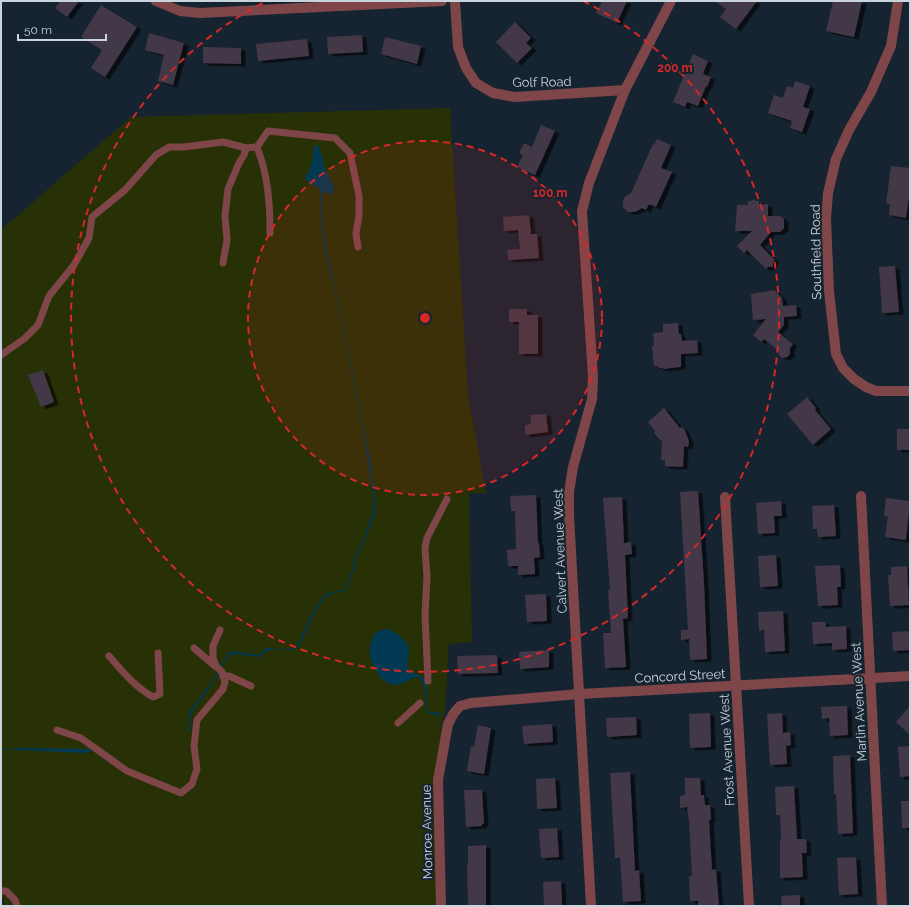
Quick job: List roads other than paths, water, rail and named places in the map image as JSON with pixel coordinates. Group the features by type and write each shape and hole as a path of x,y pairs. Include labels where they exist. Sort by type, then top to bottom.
{"street":[{"path":"156,1 180,11 200,13 442,1"},
{"name":"Golf Road","path":"455,1 458,47 466,68 476,83 493,93 515,97 625,90"},
{"name":"Calvert Avenue West","path":"591,906 569,516 569,492 573,467 592,399 594,376 583,247 582,211 589,183 625,90 671,1"},
{"name":"Southfield Road","path":"898,1 892,46 878,78 849,130 836,159 828,193 826,218 829,291 836,354 843,368 854,379 866,387 876,391 910,391"},
{"name":"Marlin Avenue West","path":"861,496 882,906"},
{"name":"Frost Avenue West","path":"725,497 749,906"},
{"name":"Concord Street","path":"454,713 460,706 471,703 580,694 736,687 910,676"},
{"name":"Monroe Avenue","path":"441,906 438,780 448,724 454,713"}],"lane":[{"path":"257,147 268,131 335,138 350,152 359,196 360,215 356,234 358,247"},
{"path":"1,355 24,339 38,325 48,296 74,265 89,238 92,217 125,190 156,155 169,146 184,147 223,142 246,148 257,147"},
{"path":"257,147 263,162 268,187 270,232"},
{"path":"223,263 227,240 224,216 228,189 246,148"},
{"path":"428,681 425,615 427,576 425,548 427,538 447,499"},
{"path":"57,730 80,738 127,771 180,793 192,784 197,769 194,746 197,720 223,689 225,682 213,658 213,646 220,630"},
{"path":"194,648 219,670 251,686"},
{"path":"109,656 127,677 143,691 153,697 160,694 158,653"},
{"path":"398,724 420,703"},
{"path":"1,890 6,891 17,906"}],"water":[{"path":"318,145 324,167 334,187 332,195 322,191 322,212 327,255 338,299 370,459 376,506 374,517 356,558 355,568 345,591 329,595 320,604 299,646 292,650 270,650 259,657 236,654 229,655 209,689 193,710 189,732 187,733 190,710 209,686 229,652 259,655 266,648 291,649 297,646 319,602 330,592 344,590 353,569 354,558 362,543 373,512 374,502 363,430 337,298 325,255 321,219 320,189 309,183 305,178 305,175 309,173 314,146"},
{"path":"386,629 397,634 406,643 409,650 407,666 411,672 424,678 427,688 428,710 430,712 440,713 440,716 427,713 425,690 421,679 415,678 396,685 386,682 376,671 370,654 370,647 376,632"},
{"path":"1,749 89,749 94,751 83,753"}]}
